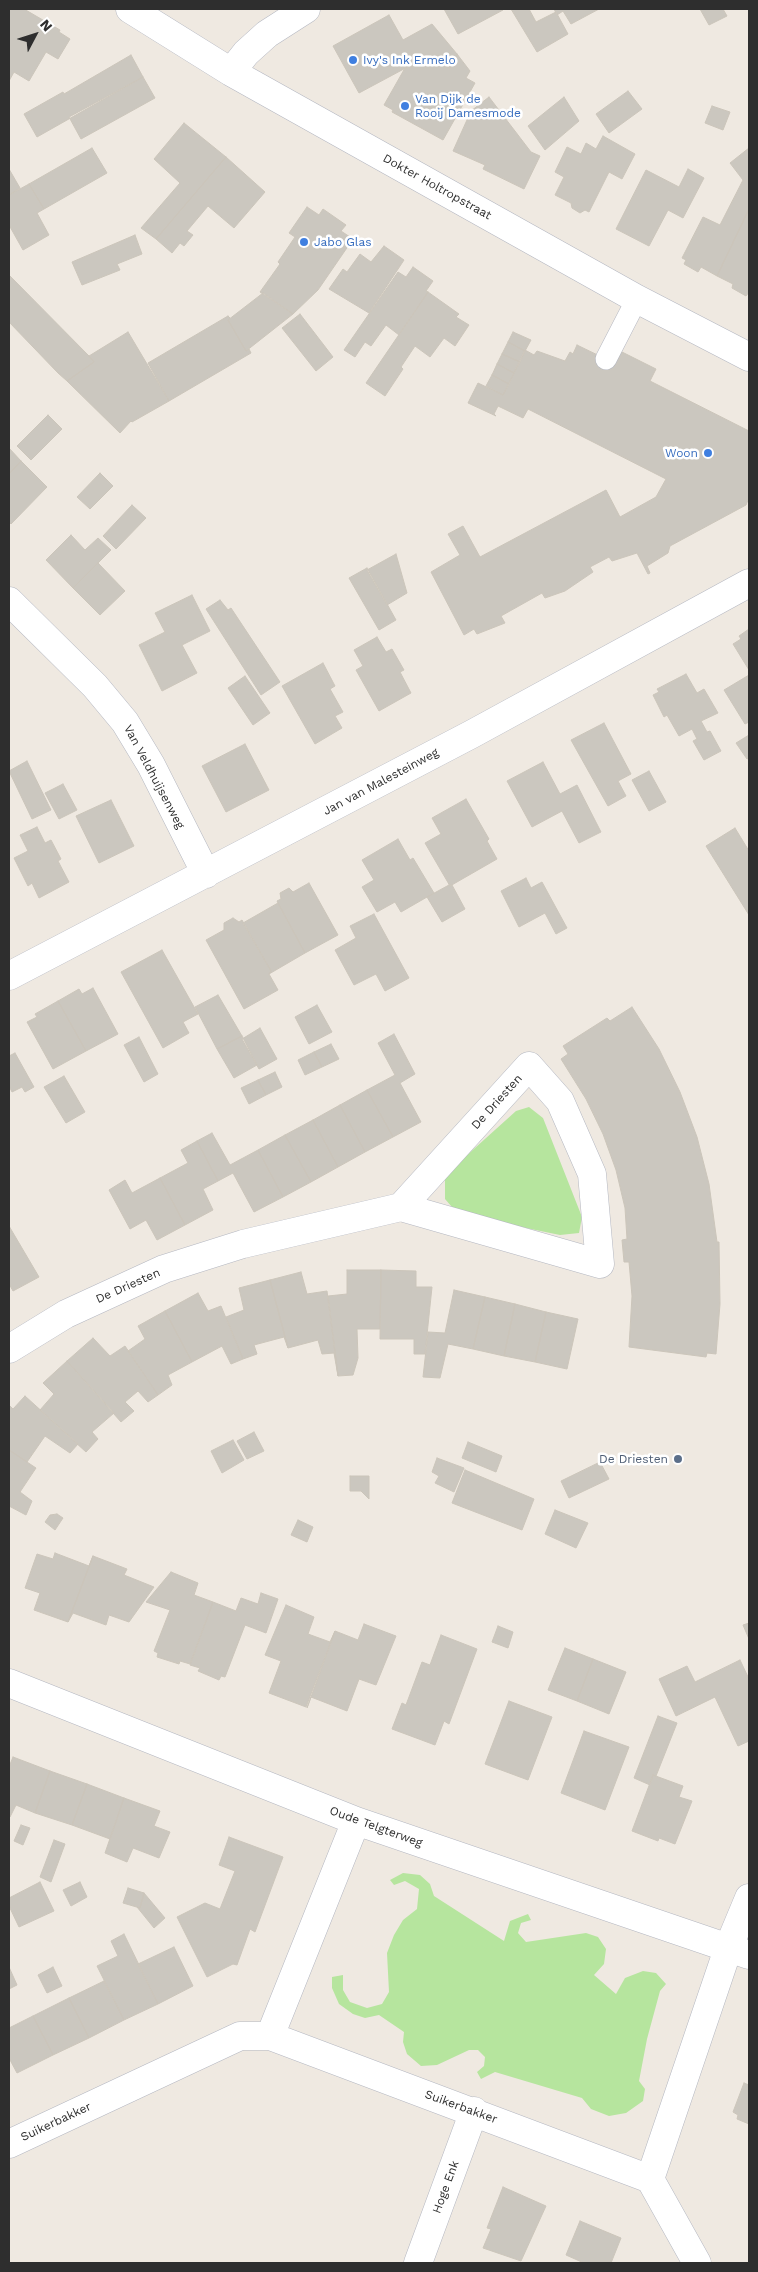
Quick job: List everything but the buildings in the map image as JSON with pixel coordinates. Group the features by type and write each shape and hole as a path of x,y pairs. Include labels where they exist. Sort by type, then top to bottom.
{"street":[{"name":"Dokter Holtropstraat","path":"130,9 231,72 637,299 749,357"},
{"path":"231,72 246,53 267,34 306,9"},
{"name":"Jan van Malesteinweg","path":"9,976 472,734 749,583"},
{"name":"Van Veldhuijsenweg","path":"9,601 95,686 125,722 206,874"},
{"name":"De Driesten","path":"9,1349 66,1314 164,1269 243,1244 401,1207 600,1264 592,1174 560,1101 529,1066 401,1207"},
{"name":"Oude Telgterweg","path":"9,1683 356,1821 739,1951"},
{"path":"270,2036 356,1821"},
{"path":"696,2263 650,2179 739,1951 749,1898"},
{"name":"Suikerbakker","path":"9,2144 240,2036 270,2036 474,2111 650,2179"},
{"name":"Hoge Enk","path":"418,2263 474,2111"}],"lane":[{"path":"606,359 637,299"}],"green space":[{"path":"529,1107 543,1118 582,1217 579,1233 560,1235 458,1214 445,1199 445,1175 516,1111"},
{"path":"403,1873 420,1875 430,1884 434,1896 504,1941 510,1921 528,1914 531,1920 521,1923 518,1933 526,1942 586,1933 598,1937 606,1949 604,1964 594,1975 616,1994 625,1978 643,1971 656,1973 666,1984 660,1991 647,2039 639,2081 645,2089 643,2101 626,2113 609,2116 591,2109 582,2098 495,2072 481,2079 477,2072 484,2066 485,2057 478,2050 469,2050 437,2065 421,2066 407,2054 403,2042 404,2032 379,2015 365,2018 353,2014 339,2004 332,1988 332,1977 343,1975 343,1990 350,2002 367,2008 382,2004 389,1992 387,1953 394,1935 403,1920 417,1909 419,1889 405,1881 394,1885 390,1880"}],"place":[{"name":"Ivy's Ink Ermelo","path":"353,60"},
{"name":"Van Dijk de Rooij Damesmode","path":"405,106"},
{"name":"Jabo Glas","path":"304,242"},
{"name":"Woon","path":"708,453"},
{"name":"De Driesten","path":"678,1459"}]}
